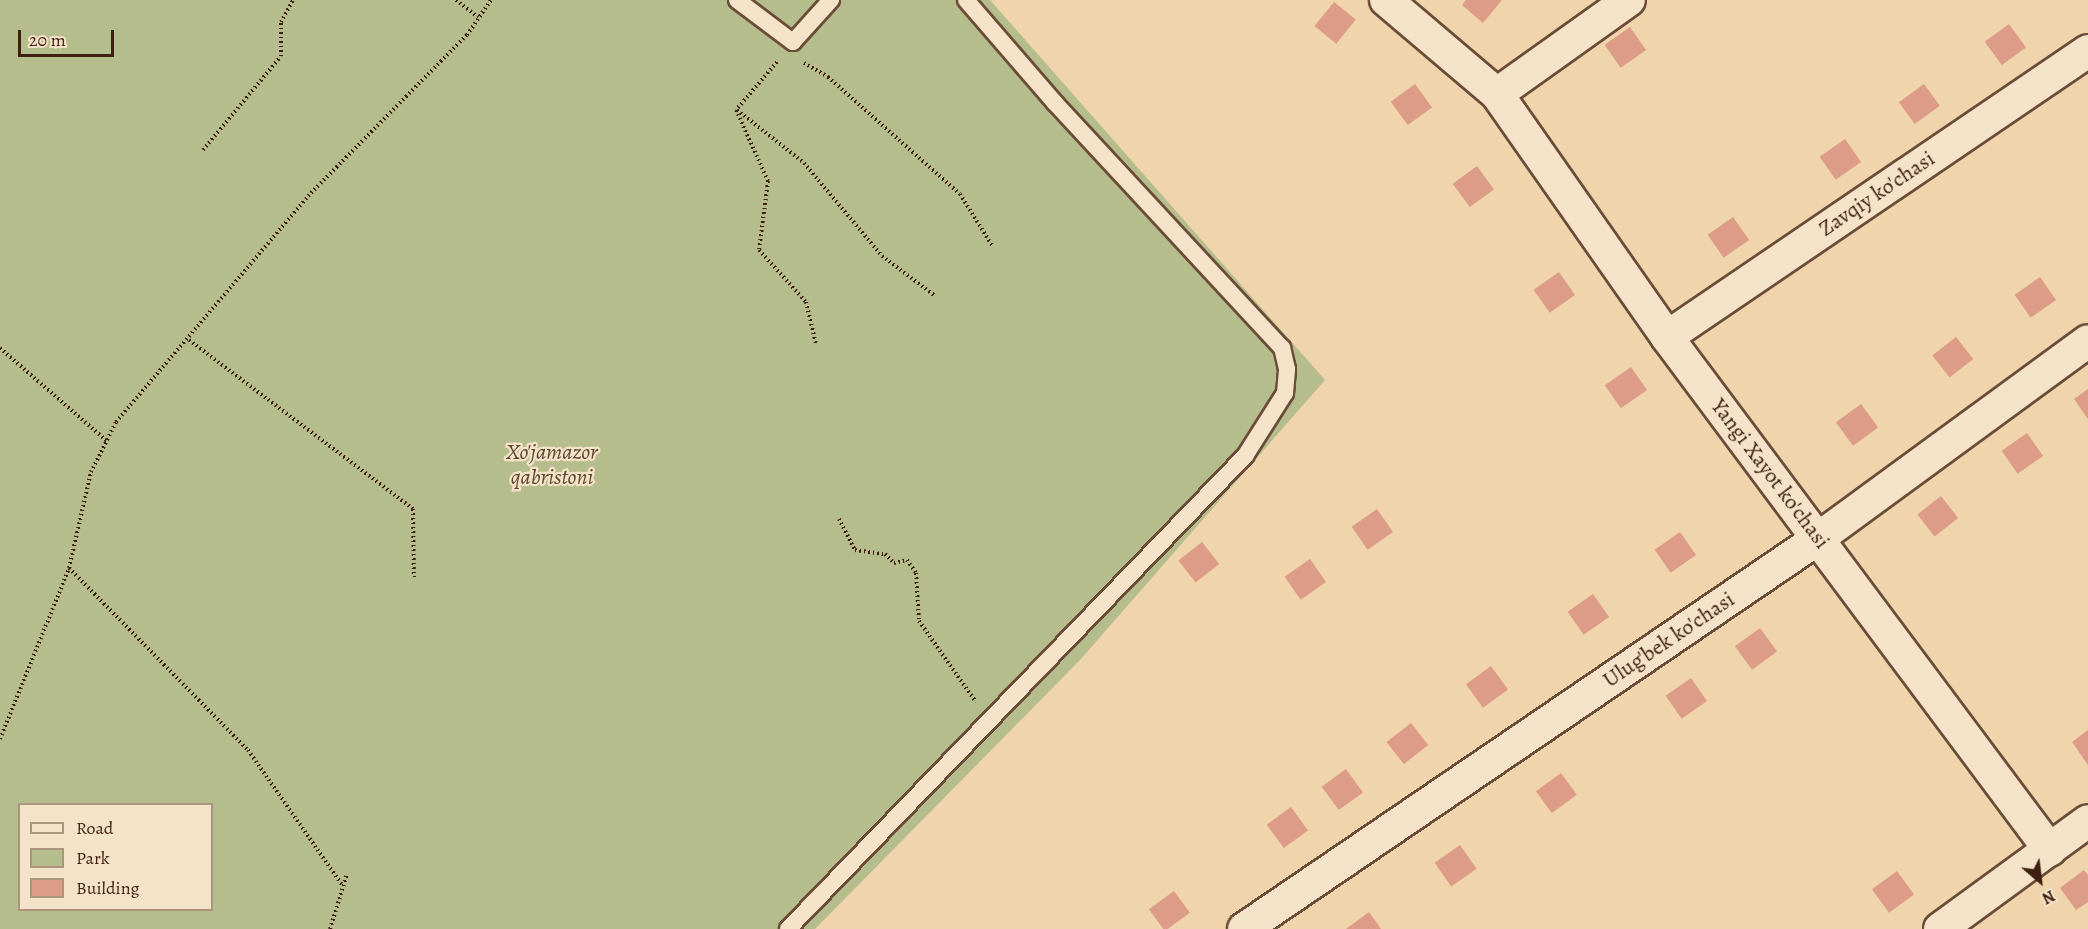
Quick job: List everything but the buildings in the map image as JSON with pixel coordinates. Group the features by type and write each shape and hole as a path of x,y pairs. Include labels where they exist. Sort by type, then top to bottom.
{"street":[{"name":"Yangi Xayot ko'chasi","path":"1386,0 1497,94 1667,337 2050,850"},
{"path":"1497,94 1629,0"},
{"name":"Zavqiy ko'chasi","path":"1667,337 2088,51"},
{"name":"Ulug'bek ko'chasi","path":"1244,929 1819,538 2088,341"},
{"path":"1940,929 2088,821"}],"lane":[{"path":"737,0 789,47 831,0"},
{"path":"788,929 1245,456 1285,393 1287,369 1282,348 1055,103 966,0"}],"path":[{"path":"203,150 281,56 281,22 293,0"},
{"path":"456,0 478,18"},
{"path":"0,739 69,568 91,472 116,422 189,340 311,193 466,35 491,0"},
{"path":"736,110 789,47 828,77 960,194 993,248"},
{"path":"736,110 804,163 882,256 935,296"},
{"path":"736,110 768,181 759,250 806,302 816,344"},
{"path":"189,340 413,509 414,577"},
{"path":"0,348 107,441"},
{"path":"839,519 855,550 885,554 894,563 907,560 916,573 919,621 990,722"},
{"path":"69,568 248,750 343,886"},
{"path":"330,929 347,874"}],"green space":[{"name":"Xo'jamazor qabristoni","path":"0,0 990,0 1325,380 1080,660 815,929 0,929"}]}
